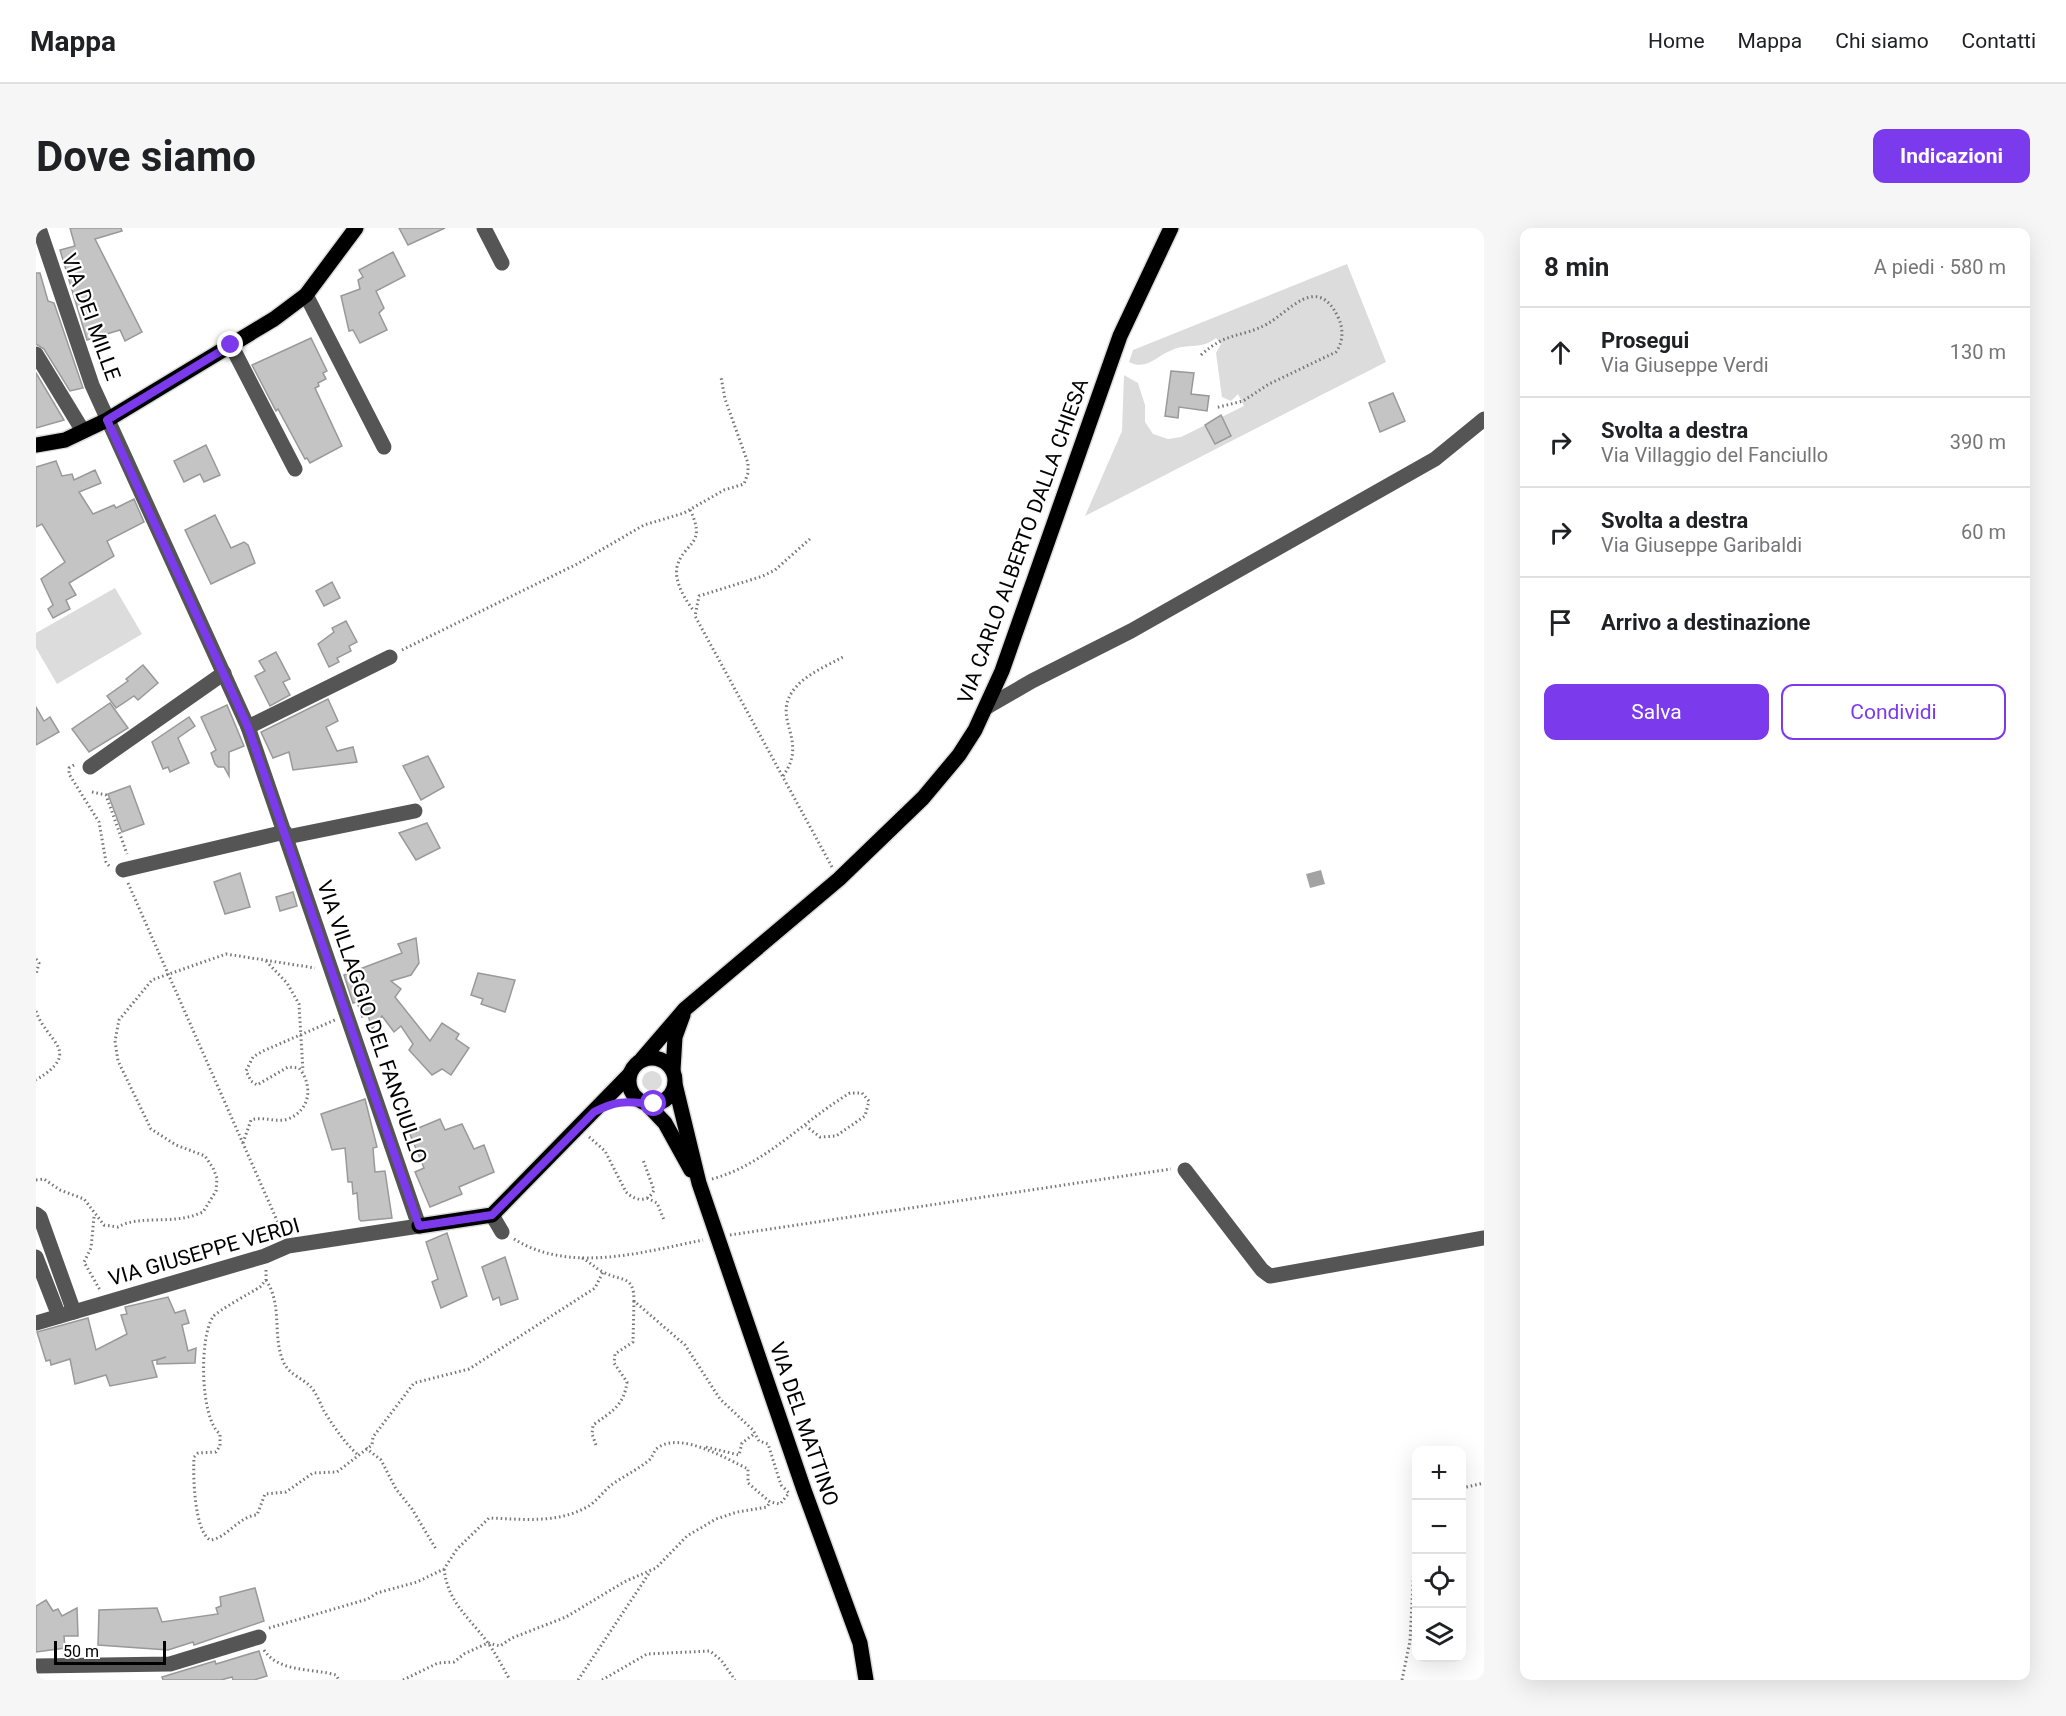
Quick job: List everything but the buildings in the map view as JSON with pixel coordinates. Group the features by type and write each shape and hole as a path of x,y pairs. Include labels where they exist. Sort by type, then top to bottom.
{"main road":[{"path":"36,445 65,440 107,420 231,345 306,296 356,228"},
{"name":"VIA CARLO ALBERTO DALLA CHIESA","path":"642,1059 685,1009 839,879 923,798 959,755 987,707 1082,449 1109,365 1171,228"},
{"path":"594,1112 612,1103 654,1104 668,1098 674,1077 675,1037 685,1009"},
{"path":"492,1215 594,1112 642,1059 656,1057 669,1064 674,1077"},
{"path":"629,1075 630,1089 642,1102"},
{"name":"VIA DEL MATTINO","path":"674,1077 699,1183 804,1490 860,1643 866,1680"},
{"name":"VIA DEL MATTINO","path":"642,1102 665,1123 699,1183"},
{"name":"VIA GIUSEPPE VERDI","path":"419,1226 492,1215"}],"street":[{"name":"VIA DEI MILLE","path":"39,228 88,374 107,420"},
{"path":"484,228 502,263"},
{"path":"306,296 384,447"},
{"path":"231,345 295,469"},
{"path":"36,354 83,430"},
{"path":"987,707 1131,631 1435,459 1484,419"},
{"name":"VIA VILLAGGIO DEL FANCIULLO","path":"107,420 248,727 419,1226"},
{"path":"248,727 390,657"},
{"path":"90,767 224,673"},
{"path":"127,868 286,834 415,811"},
{"path":"1185,1170 1262,1270 1270,1276 1484,1238"},
{"path":"36,1214 40,1217 67,1314"},
{"path":"492,1215 502,1232"},
{"name":"VIA GIUSEPPE VERDI","path":"36,1323 265,1256 288,1246 419,1226"},
{"path":"36,1257 67,1314"},
{"path":"36,1666 170,1664 259,1636"}],"path":[{"path":"1201,355 1221,339 1268,324 1287,307 1306,298 1322,299 1337,314 1341,323 1341,345 1336,352 1269,384 1243,401 1215,408"},
{"path":"390,657 577,564 644,525 690,510 724,490 744,483 748,472 721,377"},
{"path":"690,510 696,524 695,536 677,566 677,575 683,595 695,613 704,635 839,879"},
{"path":"695,613 699,596 775,570 810,539"},
{"path":"783,776 791,765 795,747 786,720 788,700 802,681 843,657"},
{"path":"74,765 69,768 69,774 99,822 106,862 113,868 127,868"},
{"path":"92,792 106,795 127,868 169,973 242,1145 288,1246"},
{"path":"36,1180 44,1179 60,1190 84,1199 94,1215 104,1225 118,1227 129,1220 156,1222 184,1219 203,1212 216,1191 217,1178 205,1156 176,1145 151,1129 118,1061 115,1041 119,1020 152,980 226,954 313,968 328,964"},
{"path":"36,959 39,963 36,975"},
{"path":"265,960 287,982 299,1004 303,1073"},
{"path":"36,1011 58,1046 59,1057 56,1068 36,1080"},
{"path":"242,1145 251,1120 260,1117 272,1121 289,1119 302,1108 308,1095 308,1078 299,1068 288,1067 257,1084 251,1081 246,1071 253,1057 330,1020 348,1022"},
{"path":"699,1183 731,1173 806,1126 850,1093 862,1093 869,1101 865,1116 836,1136 820,1137 806,1126"},
{"path":"579,1127 605,1151 626,1192 636,1199 647,1198 657,1203 664,1220"},
{"path":"644,1160 654,1190 647,1198"},
{"path":"502,1232 545,1253 582,1258 1148,1170 1185,1170"},
{"path":"94,1215 91,1248 84,1262 106,1303"},
{"path":"265,1256 266,1280 275,1300 278,1315 277,1336 283,1364 300,1381 309,1385 332,1425 346,1444 358,1455"},
{"path":"582,1258 603,1272 628,1280 634,1289 633,1341 615,1354 614,1363 627,1382 626,1394 620,1406 593,1425 592,1434 596,1445"},
{"path":"266,1280 260,1287 213,1315 207,1333 202,1373 212,1426 220,1434 220,1446 216,1452 198,1453 194,1457 193,1489 204,1534 210,1539 220,1537 232,1525 257,1515 265,1494 286,1491 313,1473 337,1472 372,1445 373,1437 414,1383 469,1369 595,1288 603,1272"},
{"path":"633,1301 685,1345 720,1400 759,1441 768,1444 781,1485 789,1494 780,1504 770,1502 748,1483 748,1469 718,1456 703,1446"},
{"path":"339,1680 336,1675 295,1668 272,1659 262,1647 259,1636 272,1625 310,1618 369,1599 377,1593 417,1582 444,1569 457,1550 489,1518 543,1521 569,1515 588,1507 613,1484 649,1461 658,1447 682,1443 739,1455 742,1443 754,1434"},
{"path":"366,1448 381,1460 396,1488 412,1509 436,1550"},
{"path":"1466,1487 1484,1483"},
{"path":"578,1680 651,1571 687,1536 724,1515 767,1508 770,1502"},
{"path":"1402,1680 1410,1641 1415,1554"},
{"path":"444,1569 446,1587 452,1599 488,1644 510,1680"},
{"path":"403,1680 438,1663 454,1662 464,1654 488,1644 500,1646 512,1638 566,1617 624,1582 651,1571"},
{"path":"602,1680 647,1654 710,1651 721,1660 735,1680"}],"shaded area":[{"path":"1347,264 1386,362 1085,516 1122,431 1124,375 1138,383 1145,405 1145,422 1153,434 1168,439 1181,437 1244,406 1238,394 1231,401 1222,397 1216,353 1221,344 1216,338 1205,344 1172,350 1141,365 1129,362 1133,350"},
{"path":"115,588 142,634 57,684 36,648 36,633"},
{"path":"1321,870 1325,884 1310,888 1306,874"},
{"path":"652,1071 659,1074 662,1081 659,1088 652,1091 645,1088 642,1081 645,1074"}],"route":[{"path":"231,345 107,420 248,727 419,1226 492,1215 594,1112 612,1103 624,1101 654,1104"}]}
